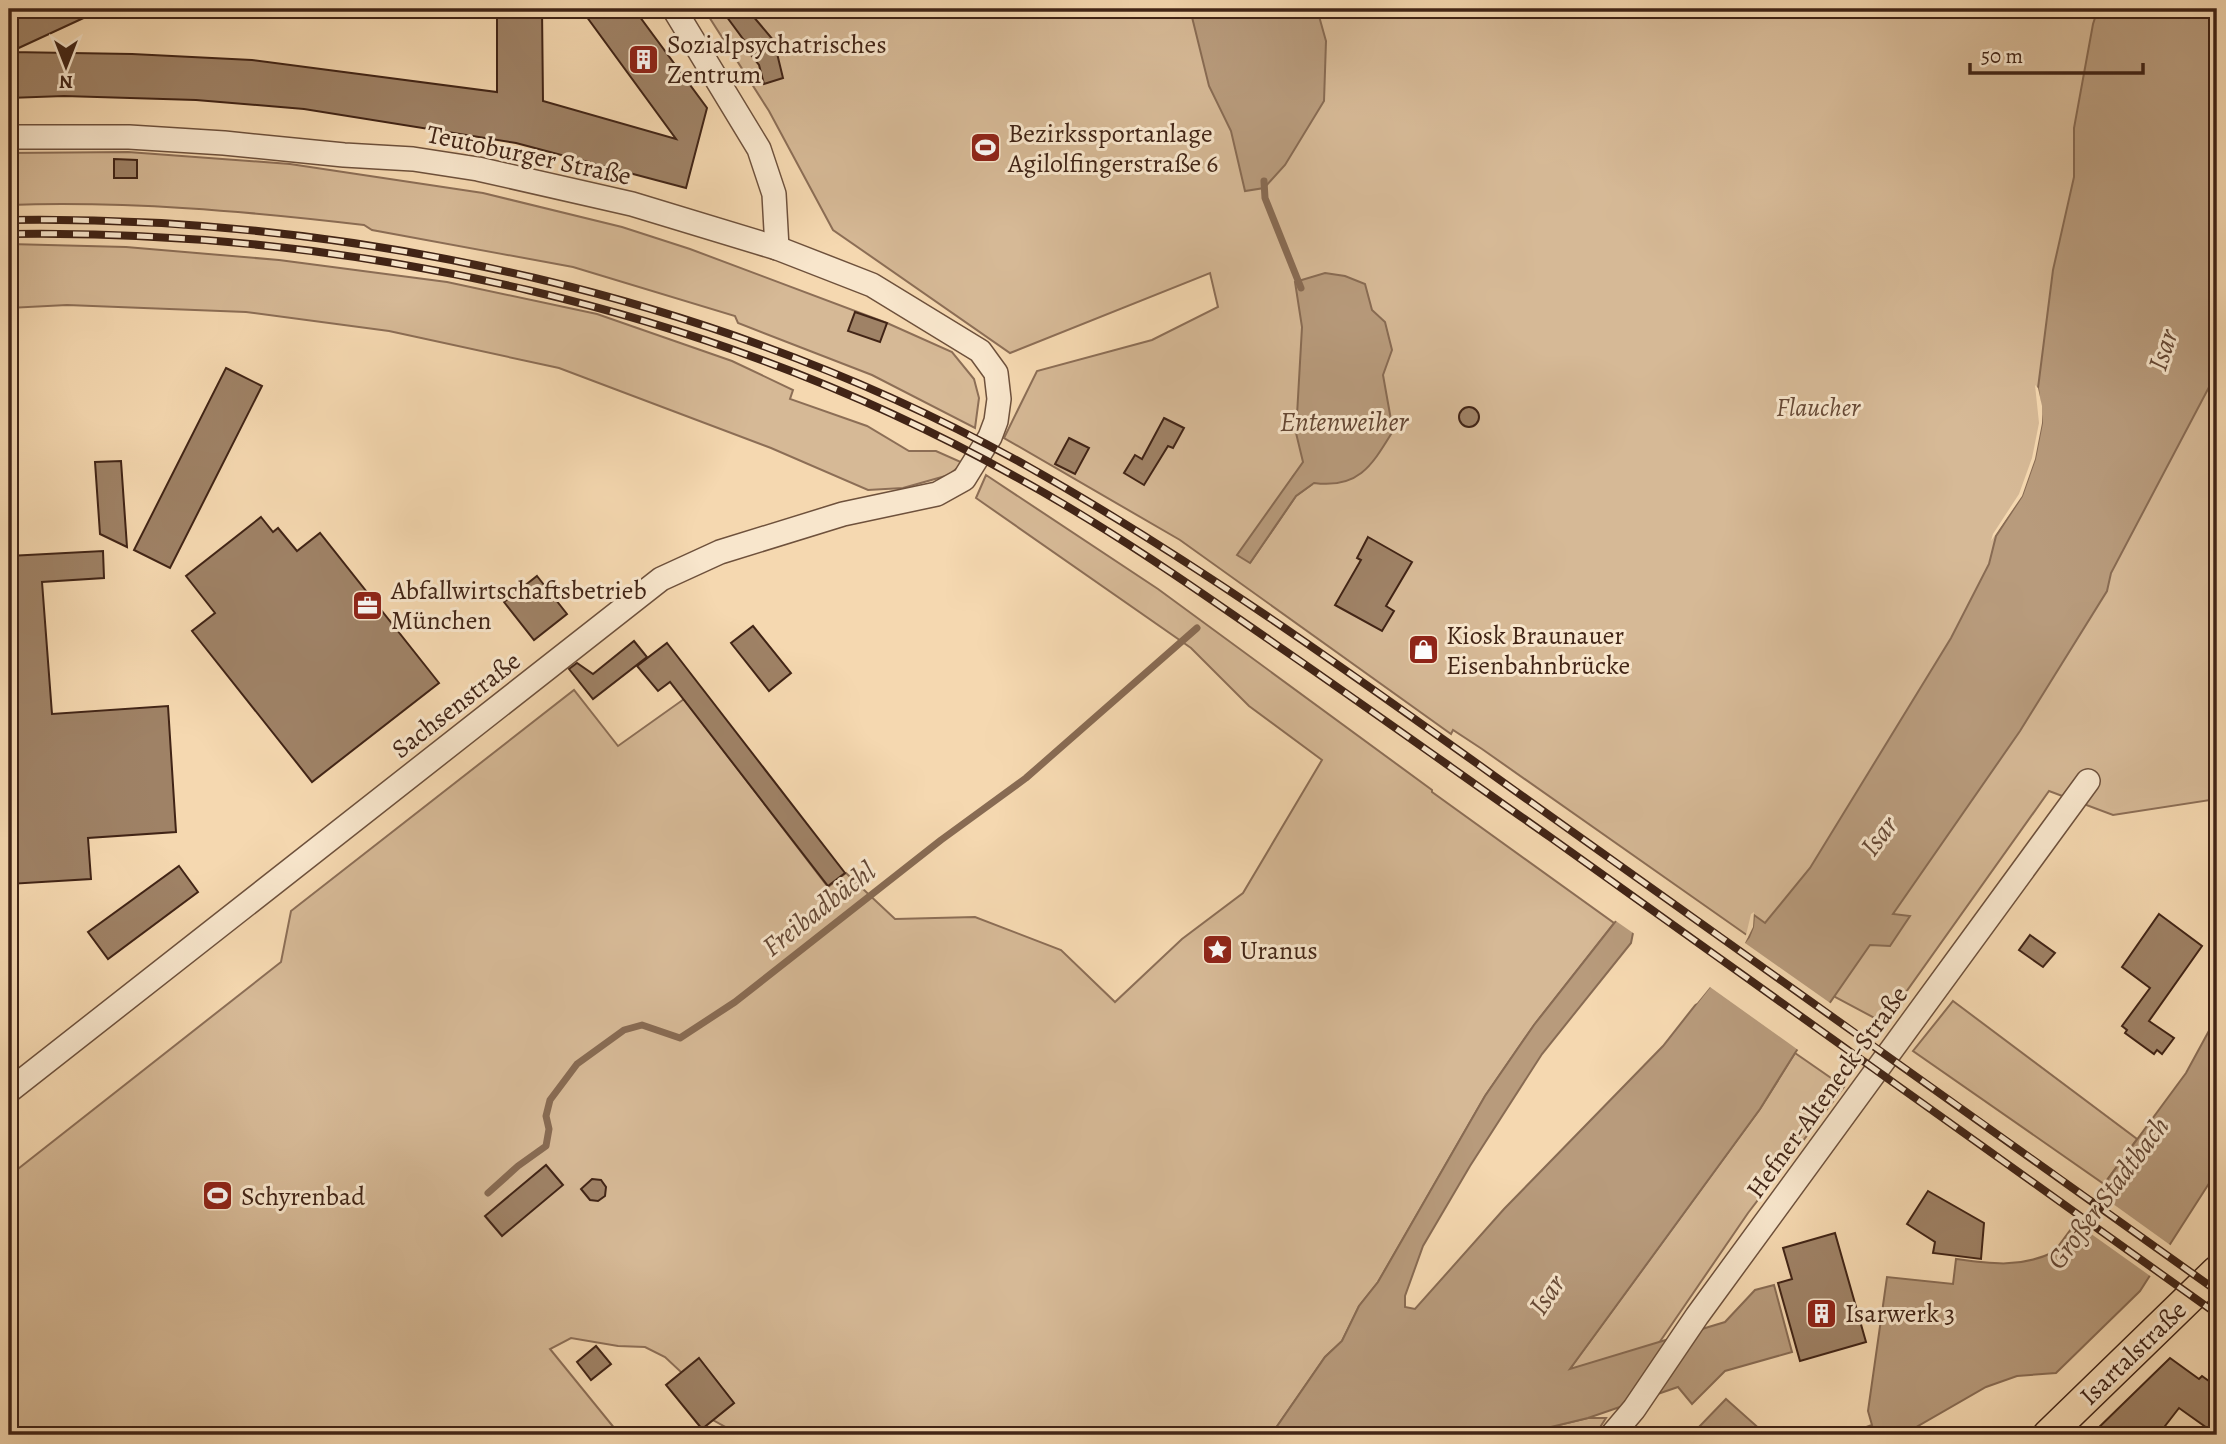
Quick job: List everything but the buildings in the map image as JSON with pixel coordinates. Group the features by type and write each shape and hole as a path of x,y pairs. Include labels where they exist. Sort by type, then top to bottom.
{"main road":[{"name":"Isartalstraße","path":"2048,1435 2217,1271"}],"street":[{"path":"674,9 759,149 774,194 777,248"},
{"name":"Teutoburger Straße","path":"9,137 129,137 427,161 478,169 632,204 777,248 872,285 980,351 996,373"},
{"name":"Sachsenstraße","path":"9,1091 662,579 720,552 843,514 937,494 964,479 990,437 996,421 999,399 996,373"},
{"name":"Hefner-Alteneck-Straße","path":"1612,1435 1634,1409 1697,1316 2088,781"}],"green space":[{"name":"Flaucher","path":"704,9 2217,9 2217,799 2113,815 2049,791 1884,1023 1835,997 1482,749 1453,730 1451,734 1180,540 1004,438 1037,371 1152,340 1218,307 1210,273 1010,353 833,230 769,111","holes":["1294,475 1311,485 1296,496 1250,563"]},
{"path":"128,152 290,164 483,193 622,227 690,249 887,323 952,352 974,379 979,398 975,428 872,375 738,323 735,316 573,267 372,230 364,225 320,220 142,206 9,205 9,153"},
{"path":"9,244 126,247 279,260 447,282 597,314 732,361 793,390 790,399 867,426 909,451 936,451 963,463 949,475 903,488 868,490 771,448 559,368 389,331 246,312 67,305 9,308"},
{"path":"986,475 1158,589 1614,923 1534,1025 1485,1096 1378,1282 1359,1306 1342,1341 1325,1357 1271,1435 740,1435 713,1420 734,1403 699,1359 682,1373 665,1357 645,1347 618,1346 571,1338 550,1349 620,1435 9,1435 9,1176 281,962 291,911 574,690 618,746 684,699 828,887 846,873 895,919 975,917 1061,950 1115,1002 1182,939 1243,893 1322,760 1249,706 1191,648 976,498"},
{"path":"1953,1001 2137,1139 2104,1184 1913,1051"},
{"path":"1795,1053 1844,1087 1748,1213 1659,1343 1569,1370 1760,1109"},
{"path":"1588,1418 1606,1418 1595,1435 1518,1435"}],"water":[{"path":"1190,9 1317,9 1326,41 1324,101 1285,165 1264,188 1245,191 1231,131 1209,86"},
{"name":"Isar","path":"2098,9 2217,9 2217,372 2111,573 2107,591 2020,731 1893,914 1910,916 1890,946 1870,945 1795,1053 1760,1109 1570,1369 1725,1322 1755,1290 1774,1285 1792,1352 1725,1371 1692,1404 1678,1387 1588,1418 1518,1435 1271,1435 1325,1357 1342,1341 1359,1306 1378,1282 1485,1096 1534,1025 1642,888 1631,943 1542,1054 1470,1166 1423,1246 1405,1296 1405,1307 1415,1309 1504,1209 1663,1046 1749,937 1754,915 1765,923 1810,868 1951,638 1989,564 1996,536 2022,496 2035,459 2042,423 2038,388 2053,270 2074,177 2074,128"},
{"name":"Entenweiher","path":"1325,273 1345,276 1365,284 1372,310 1385,322 1392,350 1383,375 1393,431 1363,472 1342,482 1314,483 1296,496 1250,563 1237,555 1303,462 1296,433 1302,327 1295,282"},
{"name":"Großer Stadtbach","path":"2217,1016 2217,1171 2140,1291 2056,1373 2017,1376 1986,1387 1911,1430 1896,1435 1859,1435 1858,1430 1872,1425 1868,1411 1887,1277 1953,1284 1956,1259 2018,1263 2054,1252 2186,1073"},
{"path":"1726,1399 1763,1432 1771,1435 1698,1435 1695,1431"}],"pier":[{"path":"2035,385 2042,406 2042,423 2035,459 2022,496 1991,541 2019,494 2032,458 2039,423"},
{"path":"1643,885 1646,889 1636,935 1613,919"},
{"path":"1754,912 1753,927 1745,943 1833,1005 1801,1052 1710,987 1697,1003 1689,1007 1746,935 1751,914"},
{"path":"2095,1191 2173,1247 2153,1278 2073,1221"}],"waterway":[{"path":"1264,181 1265,198 1301,288"},
{"name":"Freibadbächl","path":"488,1193 546,1146 549,1129 546,1116 550,1100 577,1064 624,1030 642,1025 680,1038 735,1002 941,840 1026,778 1197,628"}],"railway":[{"path":"9,220 139,222 271,233 403,251 534,278 663,313 789,356 911,407 1027,466 1098,507 1236,595 1371,688 2217,1291"},
{"path":"9,234 139,236 269,246 399,264 529,290 656,325 780,367 900,418 1051,497 1184,581 1550,837 2217,1314"}],"place":[{"name":"Sozialpsychatrisches Zentrum","path":"644,59"},
{"name":"Bezirkssportanlage Agilolfingerstraße 6","path":"985,148"},
{"name":"Abfallwirtschaftsbetrieb München","path":"368,605"},
{"name":"Kiosk Braunauer Eisenbahnbrücke","path":"1423,650"},
{"name":"Uranus","path":"1217,950"},
{"name":"Schyrenbad","path":"218,1196"},
{"name":"Isarwerk 3","path":"1822,1313"}]}
